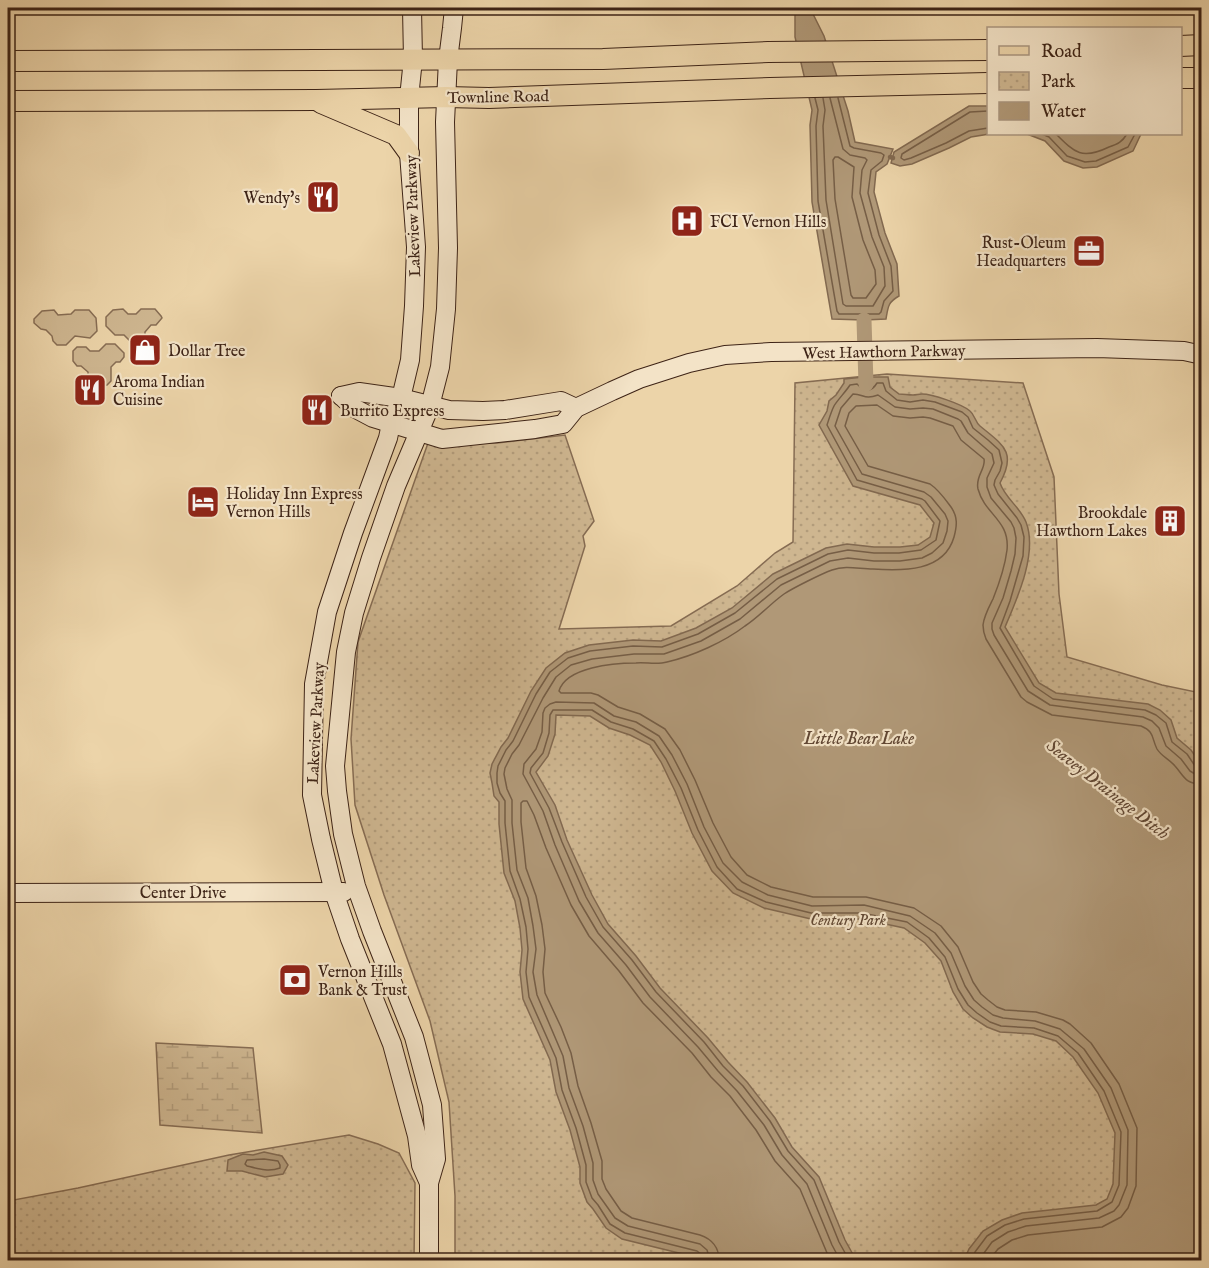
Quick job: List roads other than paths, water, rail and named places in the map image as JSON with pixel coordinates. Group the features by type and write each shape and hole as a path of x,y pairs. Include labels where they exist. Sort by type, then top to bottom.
{"main road":[{"path":"1182,46 1202,45"},
{"path":"8,61 643,58 768,52 987,50"},
{"path":"1182,78 1202,78"},
{"name":"Townline Road","path":"8,102 489,98 987,83"},
{"path":"316,100 396,135 408,153"}],"street":[{"name":"Lakeview Parkway","path":"412,8 408,153 416,247 410,360 388,438 334,587 319,647 314,684 312,795 334,892 350,939 392,1044 417,1136 421,1165 429,1183"},
{"name":"Lakeview Parkway","path":"429,1260 429,1183 436,1159 432,1105 414,1037 358,891 343,834 336,775 346,652 354,613 396,486 430,406 440,367 446,309 448,248 445,122 448,60 454,8"},
{"name":"West Hawthorn Parkway","path":"576,408 561,401 505,410 449,410 401,398 359,392 341,396 356,409 373,418 442,439 563,424 576,408 630,383 689,363 725,355 754,352 1097,348 1184,351 1202,355"},
{"name":"Center Drive","path":"8,893 358,891"}],"water":[{"path":"795,8 810,8 824,36 848,111 855,142 893,149 887,164 876,172 874,192 885,233 897,264 899,296 889,305 886,319 832,319 812,202 810,125 812,110 795,37"},
{"path":"969,106 987,106 987,134 971,137 912,164 900,166 891,163 894,152"},
{"path":"1030,135 1141,135 1133,151 1097,167 1083,168 1064,161 1045,141"},
{"name":"Little Bear Lake","path":"864,377 864,384 870,384 870,377 888,377 890,387 899,394 927,394 961,405 972,413 978,424 1005,450 1007,464 1000,483 1026,522 1029,548 1024,576 1005,627 1039,683 1056,693 1148,704 1160,710 1171,720 1177,738 1191,750 1202,768 1201,1260 964,1260 969,1249 983,1231 1002,1220 1022,1213 1096,1205 1107,1199 1113,1184 1115,1133 1098,1093 1073,1057 1056,1041 1033,1034 1000,1032 973,1018 963,1009 953,992 941,961 925,943 904,928 862,919 811,919 764,908 733,893 712,871 692,833 661,762 650,745 609,728 590,716 556,715 555,734 548,756 536,772 555,805 567,840 592,895 608,924 660,988 747,1082 775,1118 792,1147 819,1177 845,1240 856,1260 699,1260 695,1257 622,1239 606,1228 587,1202 580,1183 580,1167 570,1130 556,1092 550,1060 523,999 520,972 522,950 520,928 515,901 504,873 499,802 494,796 490,773 492,764 546,668 565,653 589,645 633,640 661,641 696,628 732,608 773,574 826,548 847,544 900,547 918,545 930,537 934,523 920,505 853,486 819,425 827,411 829,401 836,395 844,379"},
{"path":"264,1152 282,1156 288,1165 283,1174 265,1177 242,1171 227,1171 228,1160 243,1154 253,1155"}],"waterway":[{"name":"Seavey Drainage Ditch","path":"864,320 866,384"}],"place":[{"name":"Wendy's","path":"323,197"},
{"name":"FCI Vernon Hills","path":"687,221"},
{"name":"Rust-Oleum Headquarters","path":"1089,251"},
{"name":"Dollar Tree","path":"145,350"},
{"name":"Aroma Indian Cuisine","path":"90,390"},
{"name":"Burrito Express","path":"317,410"},
{"name":"Holiday Inn Express Vernon Hills","path":"203,502"},
{"name":"Brookdale Hawthorn Lakes","path":"1170,521"},
{"name":"Vernon Hills Bank & Trust","path":"295,980"}],"park label":[{"name":"Century Park","path":"848,919"}]}
